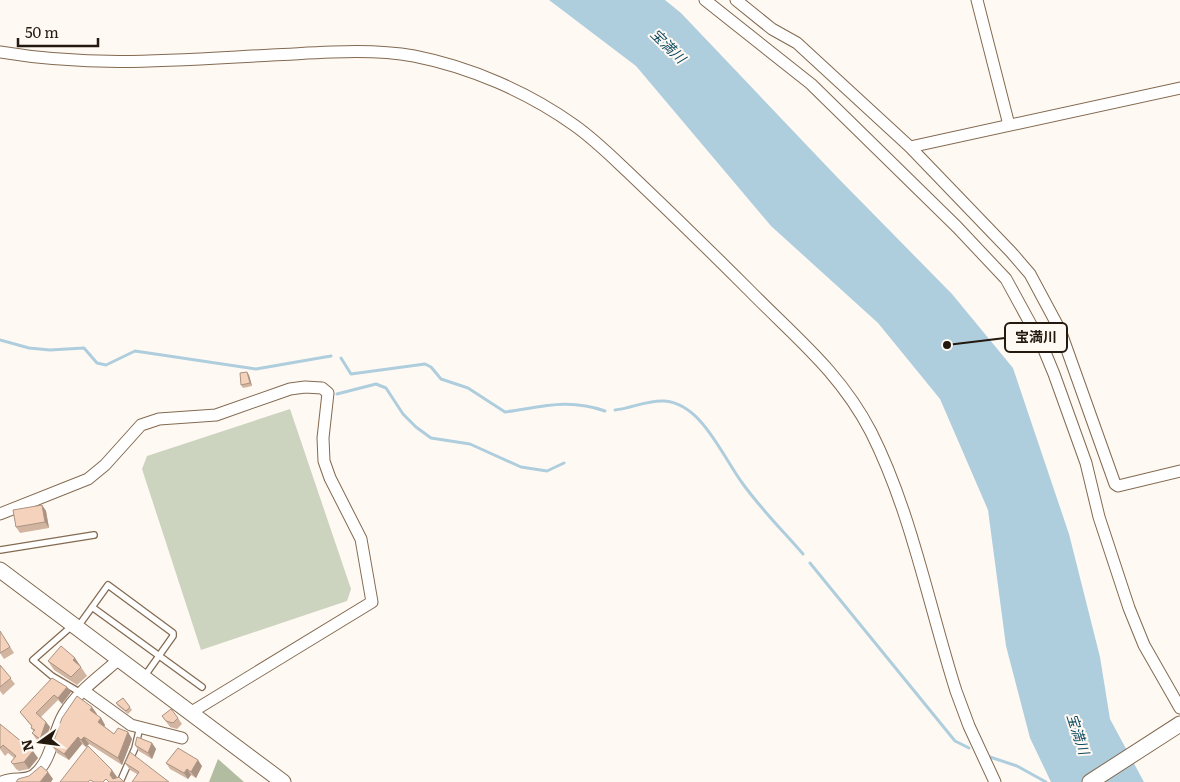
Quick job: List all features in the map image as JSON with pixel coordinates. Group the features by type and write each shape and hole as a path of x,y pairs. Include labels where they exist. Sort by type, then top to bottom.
{"street":[{"path":"706,0 811,84 950,220 1006,279 1042,345 1057,382 1086,463 1099,518 1129,608 1144,645 1180,708"},
{"path":"736,0 772,29 797,43 910,147 1030,274 1060,330 1116,484 1118,486 1180,471"},
{"path":"977,0 1009,125"},
{"path":"0,52 36,58 92,63 335,51 413,56 488,78 573,124 603,147 672,212 826,365 850,398 870,432 889,472 968,726 996,782"},
{"path":"910,147 1180,88"},
{"path":"0,514 88,479 105,465 141,425 159,419 216,415 236,410 274,394 298,388 322,388 328,393 323,438 324,460 330,478 361,539 372,602 190,713"},
{"path":"0,570 283,782"},
{"path":"2,782 12,778 27,779 38,772 48,754 64,714 83,692 118,660"},
{"path":"83,692 123,721 182,738"},
{"path":"1090,782 1180,724"}],"lane":[{"path":"0,550 94,535"},
{"path":"83,692 52,676 33,660 75,627 108,585 173,633 143,678"},
{"path":"92,607 202,687"},
{"path":"120,782 135,748 140,727"}],"green space":[{"path":"290,409 351,589 347,601 201,650 142,469 147,456"},
{"path":"218,759 244,782 209,782"}],"water":[{"path":"549,0 665,0 681,13 836,176 952,294 1013,368 1069,534 1100,657 1110,719 1144,782 1051,782 1030,738 1006,646 988,510 940,399 878,323 771,226 636,66"}],"building":[{"path":"247,372 250,383 241,385 240,373"},
{"path":"42,505 45,522 16,527 13,510"},
{"path":"0,631 10,647 0,653"},
{"path":"61,646 75,658 73,660 81,667 71,677 48,661"},
{"path":"0,665 11,678 0,687"},
{"path":"52,678 67,687 58,698 54,695 36,713 46,722 40,739 32,733 35,730 31,728 32,726 20,712"},
{"path":"77,696 92,707 90,710 101,718 98,722 114,734 118,728 128,732 118,758 84,737 81,740 78,737 64,754 52,746 62,718"},
{"path":"123,698 130,707 126,711 116,703"},
{"path":"171,709 178,718 173,723 166,721 162,716"},
{"path":"0,724 33,751 24,762 13,764 11,762 16,756 3,745 0,748"},
{"path":"137,737 152,743 148,753 135,745"},
{"path":"88,746 112,770 110,775 113,779 119,777 124,782 109,782 106,779 103,782 90,780 88,782 60,782"},
{"path":"178,748 198,760 191,772 187,769 184,773 166,763"},
{"path":"130,752 169,782 132,782 139,772 125,763"},
{"path":"41,766 48,772 40,782 16,782 18,779 29,776"}],"waterway":[{"path":"0,340 29,348 50,350 84,348 97,363 106,365 135,351 256,369 331,356"},
{"path":"341,358 351,374 425,364 431,367 441,379 468,388 505,412 567,404 592,407 605,411"},
{"path":"337,394 376,384 386,388 403,414 431,438 470,444 521,467 547,471 564,463"},
{"path":"615,410 664,401 677,404 690,411 710,433 750,493 803,554"},
{"path":"810,563 955,741 969,748"},
{"path":"987,756 1017,766 1046,782"}],"place":[{"name":"宝満川","path":"947,345"}]}
